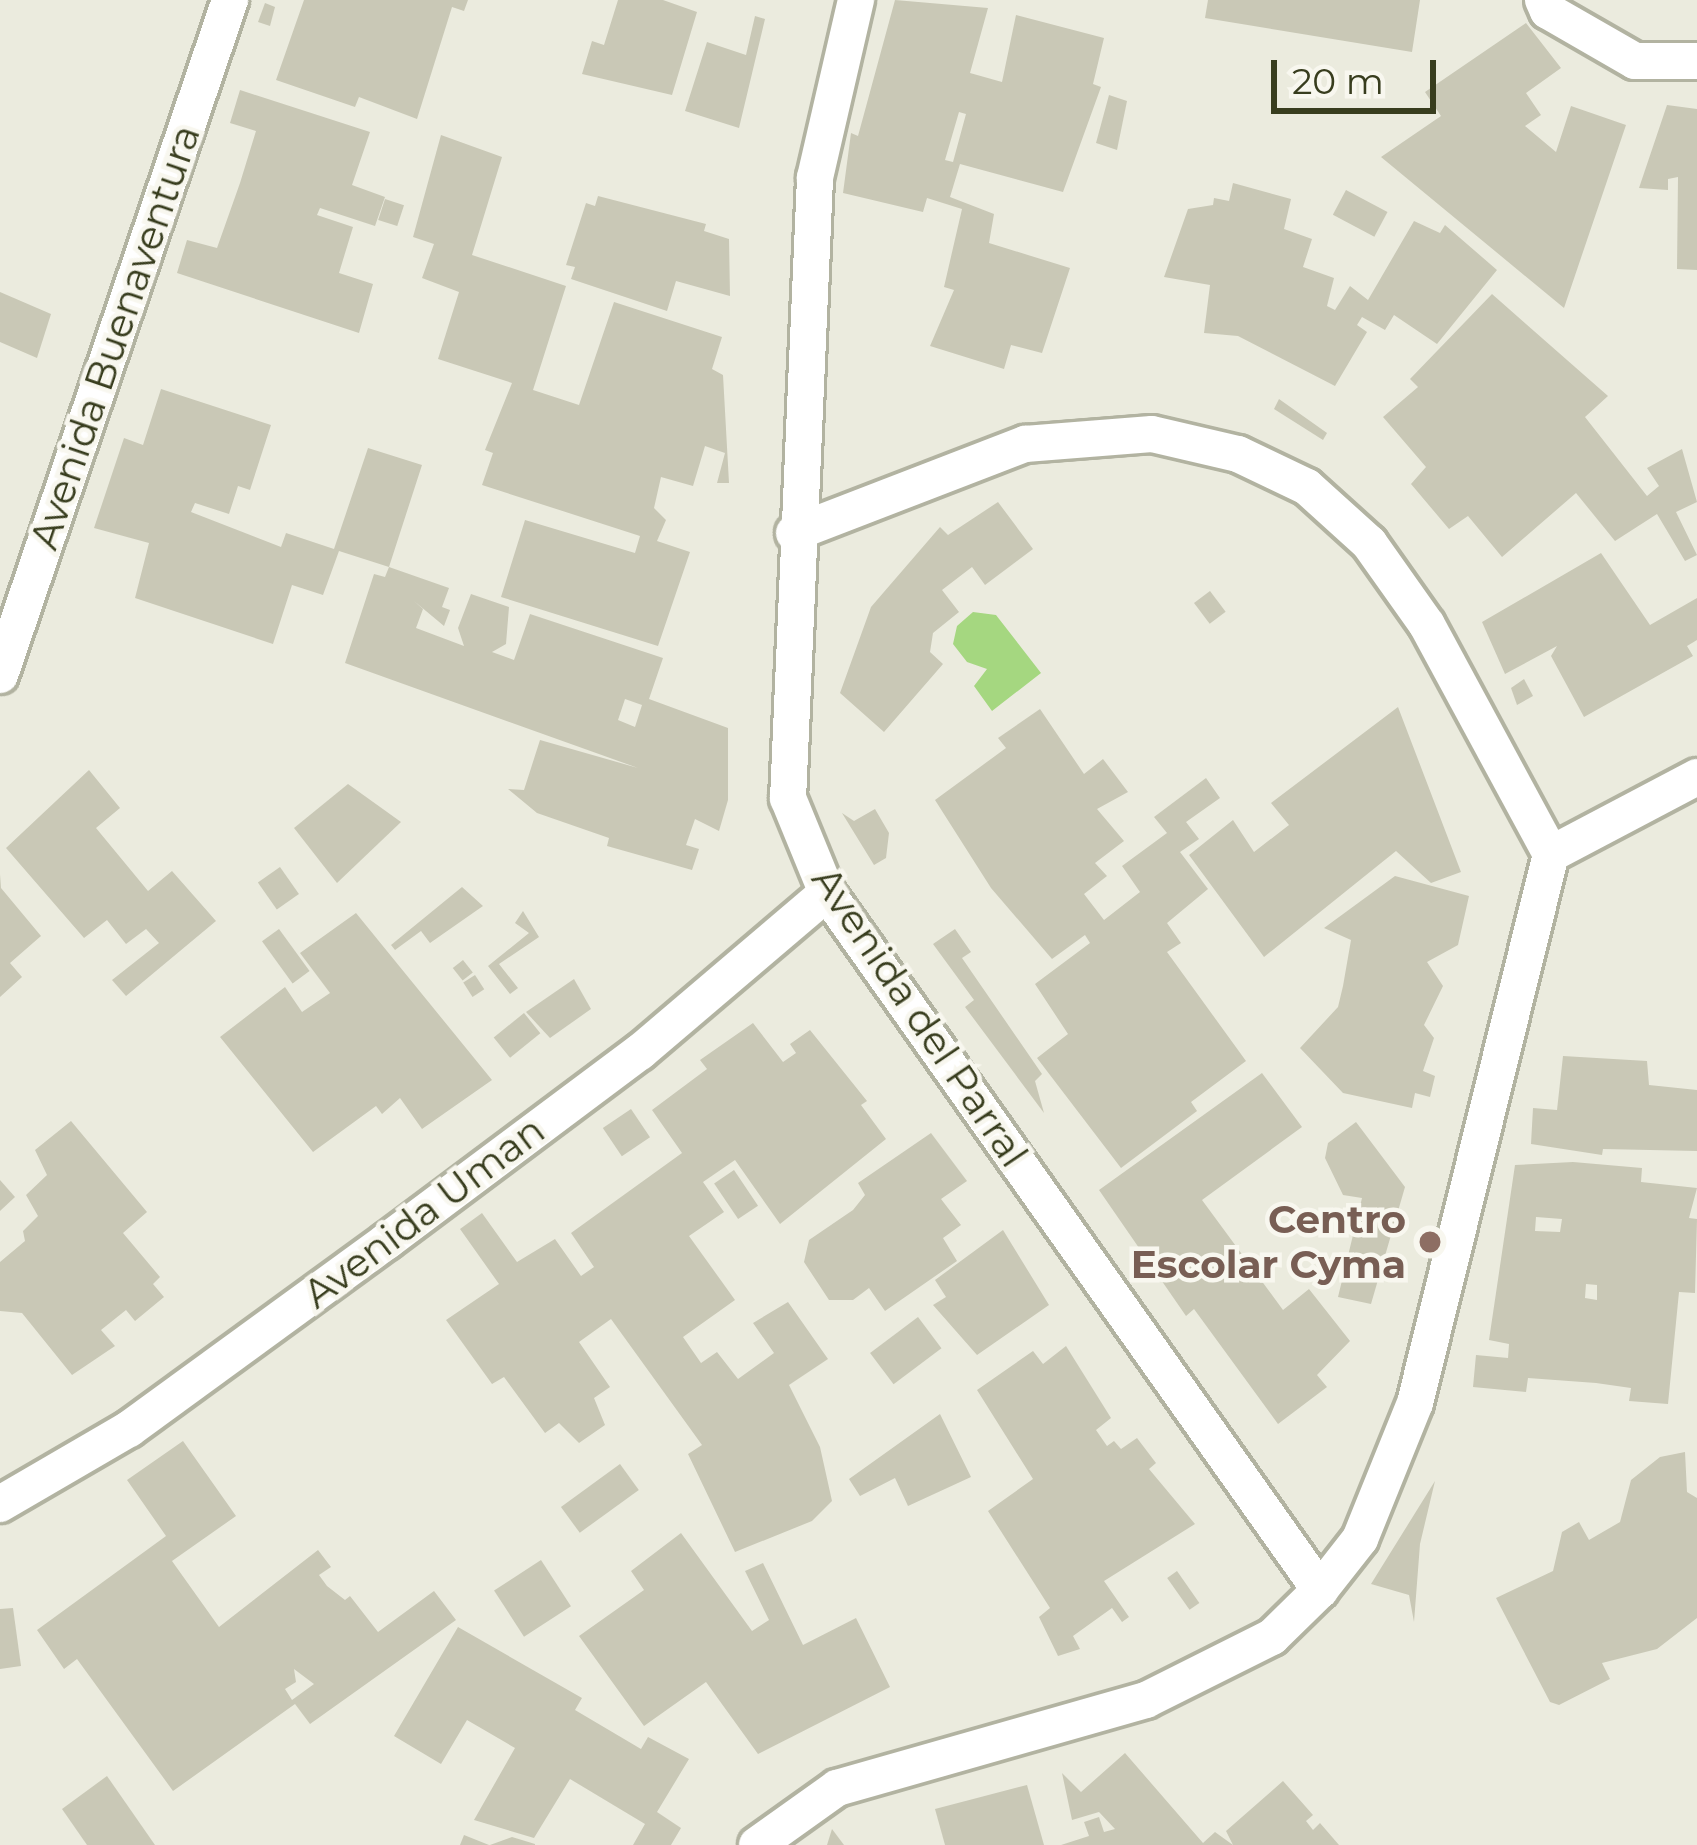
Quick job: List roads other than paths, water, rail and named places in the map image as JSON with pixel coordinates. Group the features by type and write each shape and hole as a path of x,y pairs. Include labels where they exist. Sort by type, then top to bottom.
{"street":[{"name":"Avenida del Parral","path":"856,0 815,178 794,533 788,798 827,892 1320,1591"},
{"path":"1543,0 1548,11 1635,61 1697,61"},
{"name":"Avenida Buenaventura","path":"0,675 219,3"},
{"path":"757,1845 837,1788 1146,1700 1272,1637 1320,1591 1360,1539 1415,1403 1551,854 1427,625 1369,543 1307,487 1238,454 1152,434 1024,444 794,533"},
{"path":"1551,854 1697,777"},
{"name":"Avenida Uman","path":"0,1504 130,1429 406,1227 640,1052 827,892"}],"place":[{"name":"Centro Escolar Cyma","path":"1430,1242"}]}
